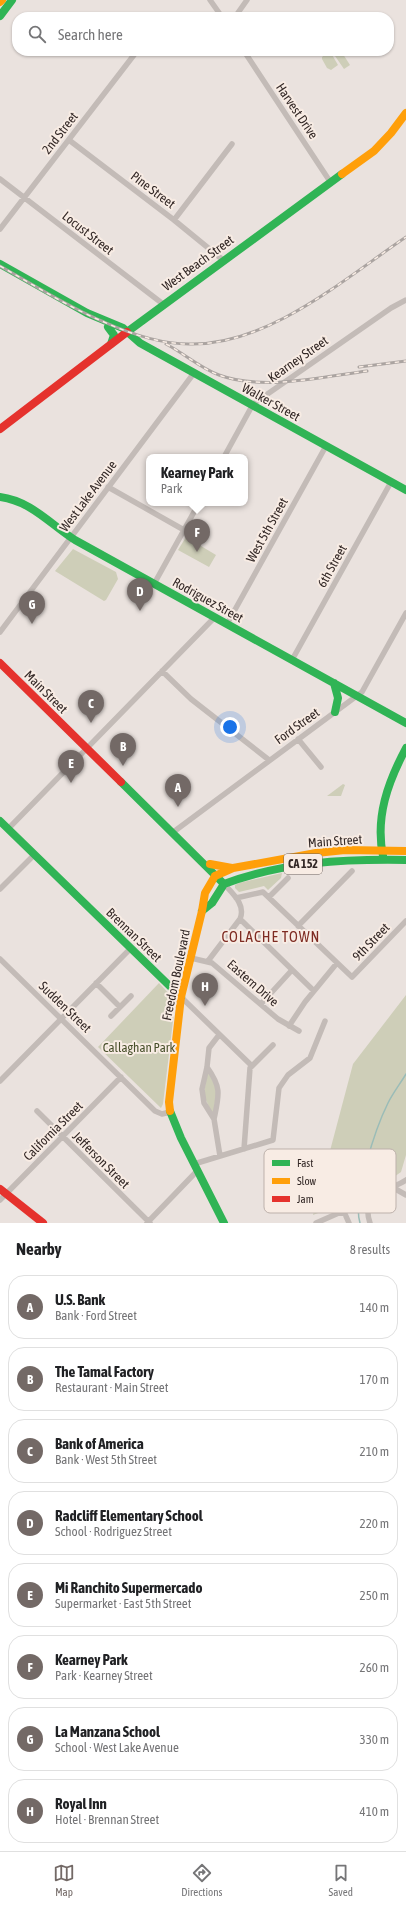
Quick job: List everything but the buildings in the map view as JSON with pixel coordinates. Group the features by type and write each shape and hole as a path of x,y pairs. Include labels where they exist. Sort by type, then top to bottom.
{"main road":[{"path":"0,16 12,0"},
{"name":"West Beach Street","path":"0,429 163,304 374,151 391,133 406,113"},
{"name":"Walker Street","path":"0,264 87,313 128,332 140,343 406,490"},
{"name":"Walker Street","path":"0,268 108,327 119,331 128,332"},
{"path":"108,327 114,336 111,345"},
{"name":"Rodriguez Street","path":"0,497 14,499 28,506 71,537 405,723"},
{"name":"Main Street","path":"0,663 172,833 217,875"},
{"path":"334,683 338,698 335,712"},
{"path":"384,860 381,817 391,777 406,748"},
{"name":"Brennan Street","path":"0,821 181,998"},
{"name":"Main Street","path":"217,875 233,868 316,853 345,850 406,851"},
{"name":"Main Street","path":"196,856 202,856 210,864 224,884 248,875 316,862 355,859 406,860"},
{"path":"210,864 233,868"},
{"name":"Freedom Boulevard","path":"217,875 208,885 181,998 169,1097 170,1112 224,1223"},
{"name":"Freedom Boulevard","path":"202,911 209,908 217,891 224,884"},
{"path":"3,1191 43,1223"}],"street":[{"path":"210,0 218,12"},
{"path":"239,12 247,0"},
{"name":"2nd Street","path":"0,229 133,56"},
{"name":"Harvest Drive","path":"247,56 331,183"},
{"name":"Pine Street","path":"69,140 174,220 223,260"},
{"path":"174,220 232,144"},
{"name":"Locust Street","path":"0,178 163,304"},
{"name":"Kearney Street","path":"226,454 252,406 391,308 406,300"},
{"name":"West Lake Avenue","path":"0,632 194,373"},
{"name":"West 5th Street","path":"227,624 326,446"},
{"name":"6th Street","path":"292,660 391,482"},
{"path":"108,487 184,530"},
{"path":"154,584 197,506"},
{"name":"Ford Street","path":"172,833 363,691 406,612"},
{"path":"8,829 214,618"},
{"path":"162,671 191,699 269,760"},
{"path":"298,739 321,767"},
{"path":"0,888 34,855"},
{"path":"298,926 352,871"},
{"path":"268,897 288,878"},
{"path":"208,961 240,919 241,910 236,898 224,884"},
{"path":"236,898 263,892 337,963 314,991 289,1026"},
{"path":"240,919 314,991"},
{"name":"9th Street","path":"337,963 352,977 406,921"},
{"path":"1,1079 131,948"},
{"name":"Eastern Drive","path":"191,958 208,961 289,1026 299,1031"},
{"name":"Sudden Street","path":"0,959 158,1112 162,1114 170,1112"},
{"path":"261,1004 292,970"},
{"path":"96,983 120,1007"},
{"path":"111,1016 131,996"},
{"name":"Brennan Street","path":"181,998 252,1066"},
{"path":"148,1222 196,1167 220,1156 273,1140 280,1088 288,1075 310,1058 325,1021"},
{"path":"214,1119 206,1107 202,1093 202,1081 207,1067 208,1048 219,1035"},
{"path":"244,1149 250,1068 273,1045"},
{"path":"207,1067 216,1080 219,1090 214,1119 220,1156"},
{"name":"California Street","path":"0,1200 3,1191 122,1077"},
{"name":"Jefferson Street","path":"37,1112 148,1222"},
{"path":"396,1185 406,1180"},
{"path":"396,1189 406,1195"},
{"path":"316,1223 339,1213"},
{"path":"343,1213 345,1214 349,1223"},
{"path":"368,1213 370,1223"}],"green space":[{"path":"333,56 338,65 331,70 327,68 322,57"},
{"path":"335,56 344,56 350,65 344,69"},
{"path":"186,537 216,555 209,567 178,550"},
{"path":"73,549 116,572 118,579 106,600 104,601 55,571"},
{"path":"343,784 345,785 341,796 327,796"},
{"path":"282,873 281,878 268,890 264,886 239,892 235,888 235,885 239,883"},
{"name":"Callaghan Park","path":"159,983 172,997 175,1004 163,1104 161,1108 98,1047"},
{"path":"406,995 406,1155 401,1172 396,1176 396,1149 330,1149 353,1064"},
{"path":"207,1070 217,1089 213,1115 204,1096"}],"waterway":[{"path":"371,1149 377,1128 388,1103 406,1074"},
{"path":"358,1213 360,1223"}],"railway":[{"path":"0,266 64,303 135,334 178,344 218,342 248,334 276,322 304,307 331,290 406,237"},
{"path":"166,344 212,372 236,380 254,382 292,381 367,371"},
{"path":"359,367 406,361"}],"traffic: fast":[{"path":"0,16 12,0"},
{"path":"127,332 342,174"},
{"path":"0,264 87,313 123,328 140,343 406,490"},
{"path":"108,327 114,335 111,344"},
{"path":"0,497 11,499 31,508 75,540 406,723"},
{"path":"334,683 338,698 335,712"},
{"path":"383,856 381,842 382,814 389,787 406,748"},
{"path":"121,782 224,884"},
{"path":"0,821 181,997"},
{"path":"224,884 291,866 336,861 406,860"},
{"path":"202,911 212,903 224,884"},
{"path":"170,1111 181,1138 224,1223"}],"traffic: slow":[{"path":"342,174 374,151 391,133 406,113"},
{"path":"215,876 233,868 316,853 345,850 406,851"},
{"path":"210,864 232,868"},
{"path":"170,1111 169,1102 181,997 205,893 215,876"}],"traffic: jam":[{"path":"0,429 127,332"},
{"path":"0,663 121,782"},
{"path":"0,1189 43,1223"}],"place":[{"name":"Kearney Park","path":"197,552"},
{"name":"Radcliff Elementary School","path":"140,611"},
{"name":"La Manzana School","path":"32,624"},
{"name":"Bank of America","path":"91,723"},
{"name":"The Tamal Factory","path":"123,766"},
{"name":"Mi Ranchito Supermercado","path":"71,783"},
{"name":"U.S. Bank","path":"178,807"},
{"name":"Royal Inn","path":"205,1006"}],"district":[{"name":"COLACHE TOWN","path":"271,936"}]}
